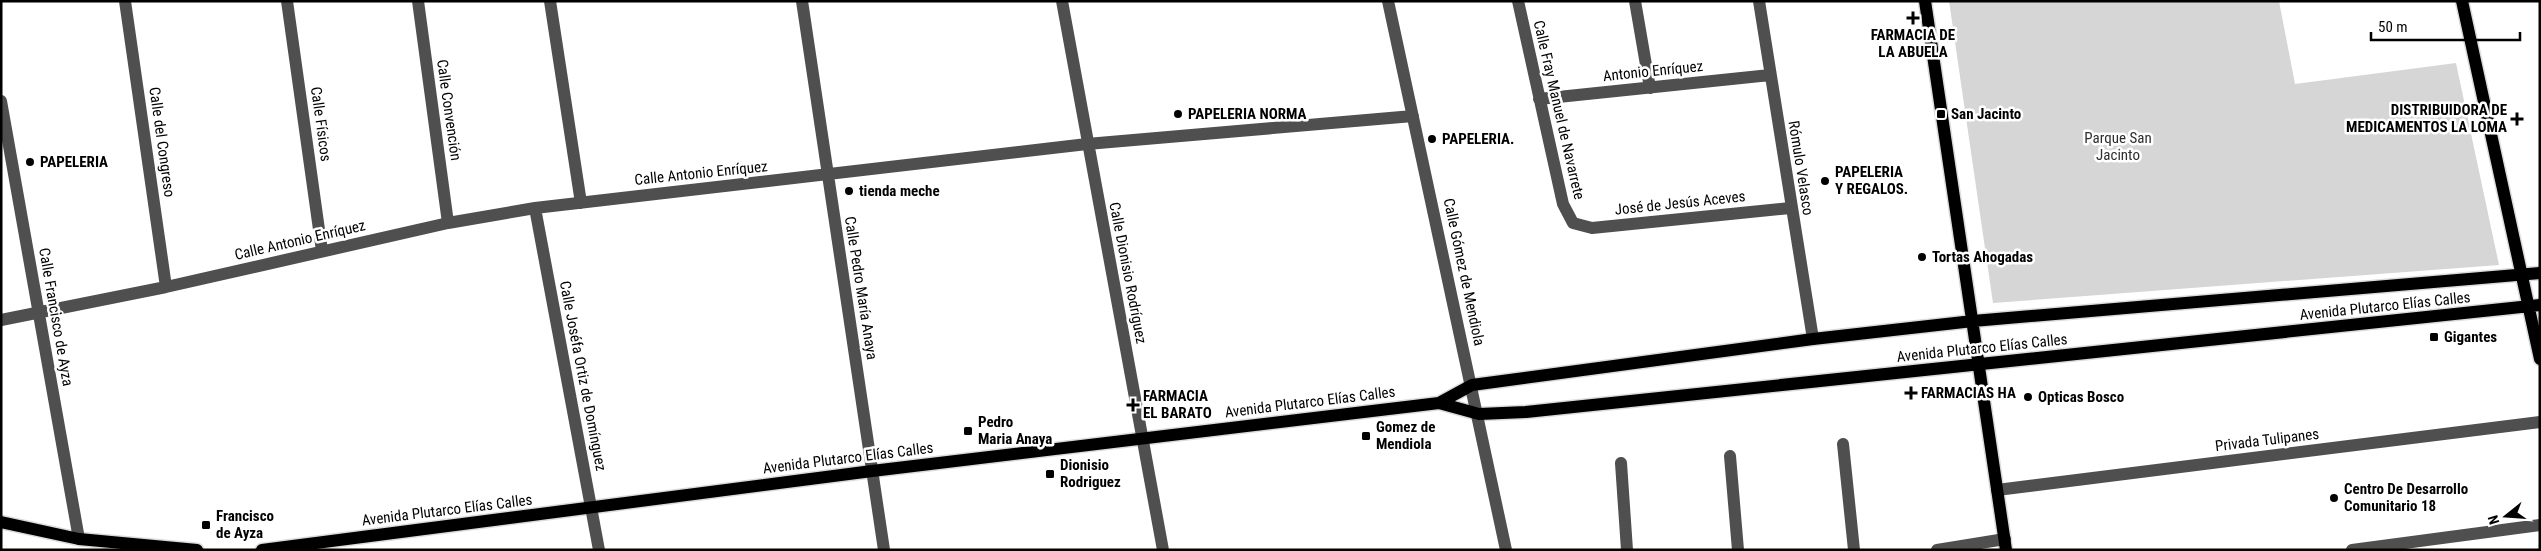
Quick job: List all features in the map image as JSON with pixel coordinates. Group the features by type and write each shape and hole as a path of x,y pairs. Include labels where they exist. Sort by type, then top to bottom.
{"main road":[{"path":"1926,1 2005,545"},
{"path":"2462,1 2522,275 2534,306 2540,359"},
{"name":"Avenida Plutarco Elías Calles","path":"262,550 872,471 1439,403 1472,385 1813,339 1972,321 2540,272"},
{"name":"Avenida Plutarco Elías Calles","path":"1439,403 1479,414 1526,412 2534,306"},
{"path":"1,522 79,539 197,550"}],"street":[{"name":"Calle del Congreso","path":"125,1 166,287"},
{"name":"Calle Físicos","path":"287,1 322,251"},
{"name":"Calle Convención","path":"418,1 448,223"},
{"path":"550,1 581,203"},
{"name":"Calle Pedro María Anaya","path":"802,1 884,550"},
{"name":"Calle Dionisio Rodríguez","path":"1062,1 1163,550"},
{"name":"Calle Gómez de Mendiola","path":"1388,1 1479,414 1506,550"},
{"name":"Calle Fray Manuel de Navarrete","path":"1518,1 1563,204 1573,223"},
{"path":"1635,1 1650,88"},
{"name":"Rómulo Velasco","path":"1759,1 1790,208 1813,339"},
{"name":"Antonio Enríquez","path":"1539,99 1770,75"},
{"name":"Calle Francisco de Ayza","path":"1,101 79,539"},
{"name":"Calle Antonio Enríquez","path":"1,320 166,287 448,223 535,208 1087,144 1413,116"},
{"name":"Calle Joséfa Ortiz de Domínguez","path":"535,208 599,550"},
{"name":"José de Jesús Aceves","path":"1573,223 1592,228 1790,208"},
{"name":"Privada Tulipanes","path":"1997,490 2540,422"},
{"path":"1843,444 1854,550"},
{"path":"1730,456 1738,550"},
{"path":"1621,463 1627,550"},
{"path":"2352,550 2540,525"},
{"path":"1937,550 2005,545"}],"green space":[{"name":"Parque San Jacinto","path":"1949,1 2279,1 2295,84 2456,63 2499,265 1993,303"}],"place":[{"name":"FARMACIA DE LA ABUELA","path":"1913,18"},
{"name":"PAPELERIA NORMA","path":"1178,114"},
{"name":"San Jacinto","path":"1941,114"},
{"name":"DISTRIBUIDORA DE MEDICAMENTOS LA LOMA","path":"2517,119"},
{"name":"PAPELERIA.","path":"1432,139"},
{"name":"PAPELERIA","path":"30,162"},
{"name":"PAPELERIA Y REGALOS.","path":"1825,181"},
{"name":"tienda meche","path":"849,191"},
{"name":"Tortas Ahogadas","path":"1922,257"},
{"name":"Gigantes","path":"2434,337"},
{"name":"FARMACIAS HA","path":"1911,393"},
{"name":"Opticas Bosco","path":"2028,397"},
{"name":"FARMACIA EL BARATO","path":"1133,405"},
{"name":"Pedro Maria Anaya","path":"968,431"},
{"name":"Gomez de Mendiola","path":"1366,436"},
{"name":"Dionisio Rodriguez","path":"1050,474"},
{"name":"Centro De Desarrollo Comunitario 18","path":"2334,498"},
{"name":"Francisco de Ayza","path":"206,525"}]}
